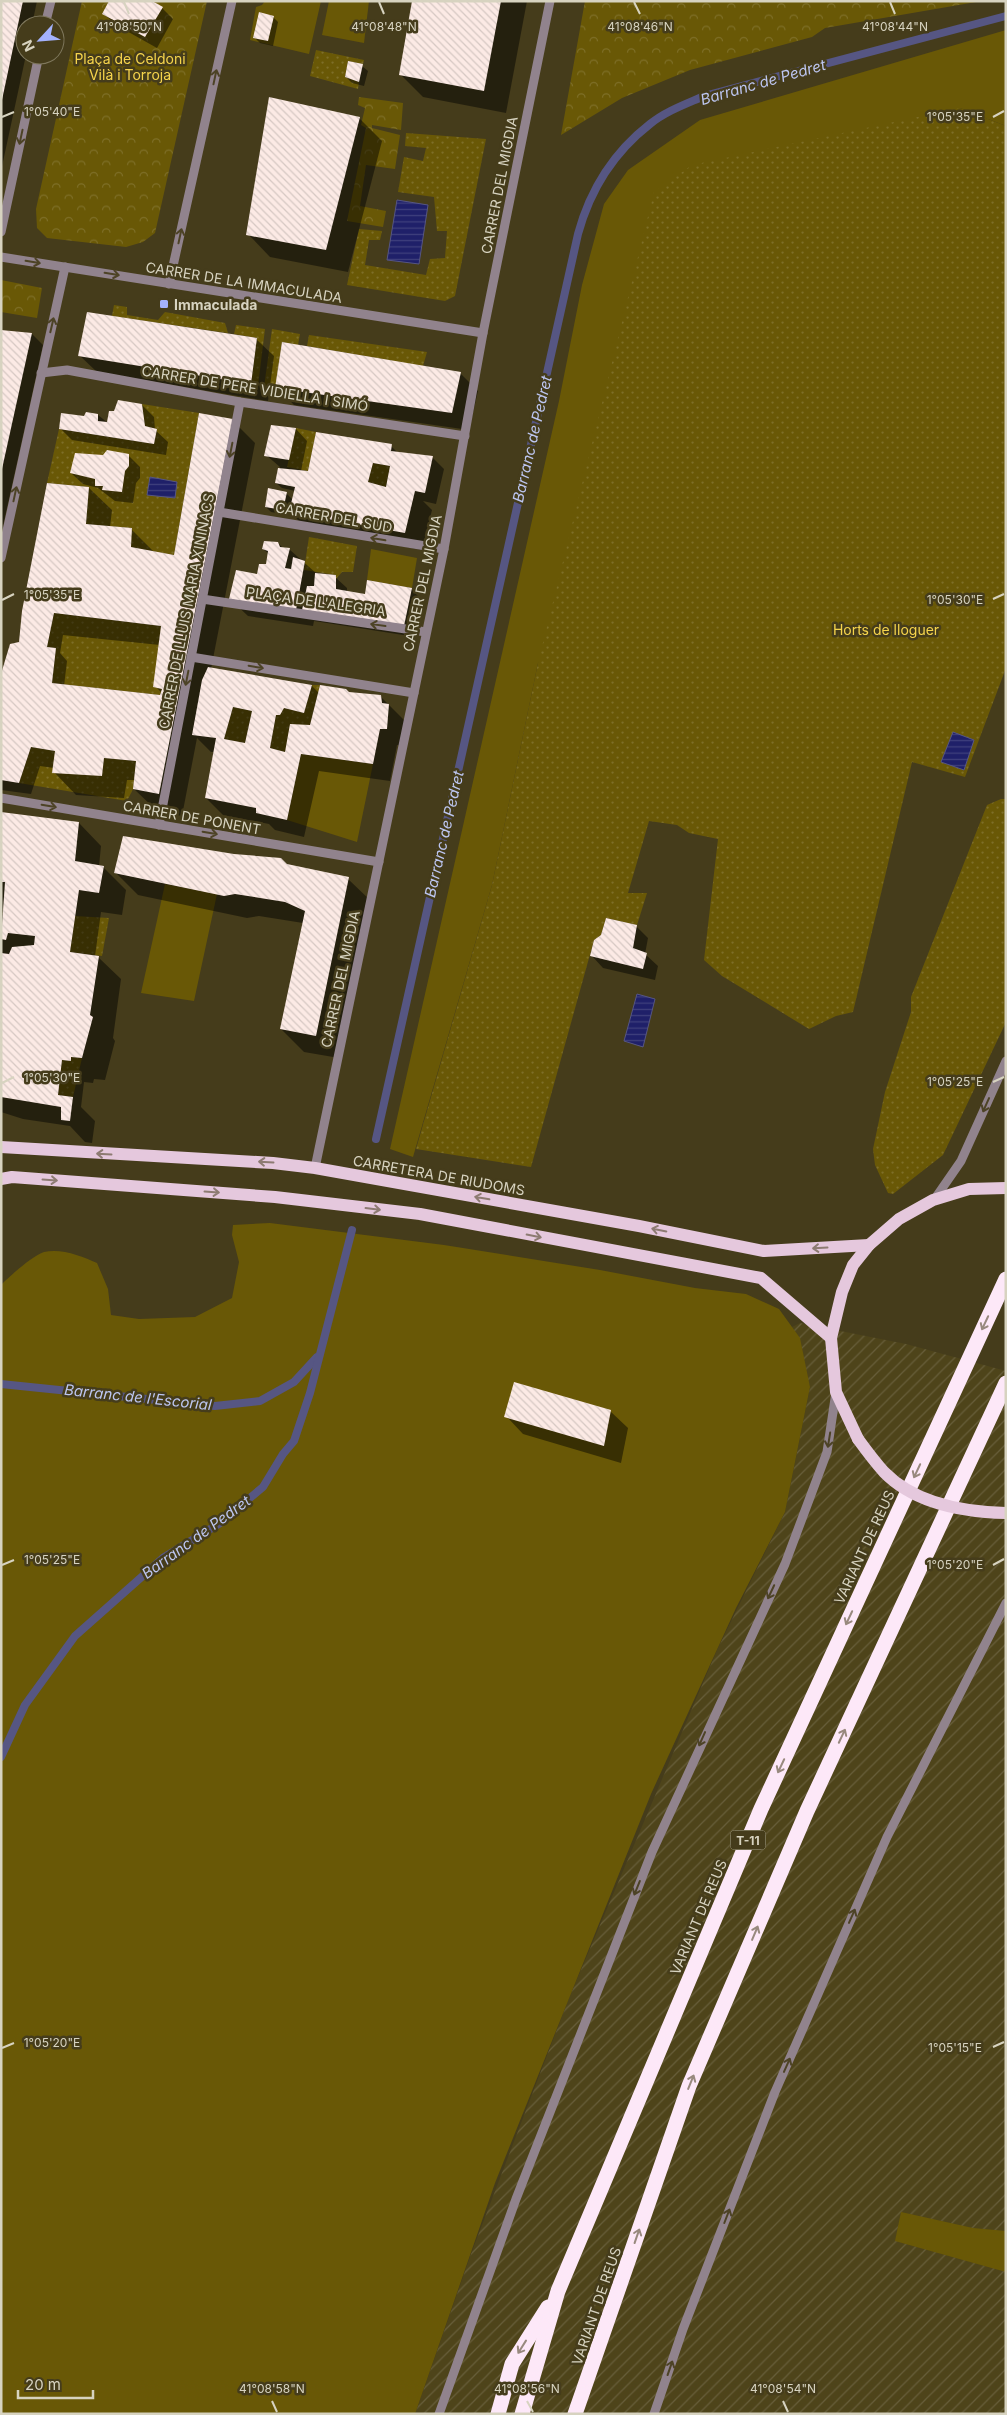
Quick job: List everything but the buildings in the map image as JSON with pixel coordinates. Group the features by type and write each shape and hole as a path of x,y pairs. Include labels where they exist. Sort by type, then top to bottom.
{"highway":[{"name":"VARIANT DE REUS","path":"522,2414 558,2291 761,1809 1006,1279"},
{"name":"VARIANT DE REUS","path":"575,2414 689,2086 803,1820 1006,1383"},
{"path":"586,2414 629,2259"},
{"path":"498,2414 512,2364 558,2291"}],"main road":[{"name":"CARRETERA DE RIUDOMS","path":"1,1147 273,1163 315,1168 764,1251 868,1245"},
{"path":"1,1179 21,1178 275,1196 420,1214 761,1278 831,1338"},
{"path":"1006,1188 969,1188 933,1200 900,1219 868,1245 853,1265 842,1292 831,1338 836,1392 858,1439 885,1474 912,1492 942,1505 977,1512 1006,1513"}],"street":[{"path":"48,15 51,1"},
{"path":"169,284 232,1"},
{"name":"CARRER DEL MIGDIA","path":"315,1168 444,549 484,333 550,1"},
{"path":"1,232 37,65"},
{"name":"CARRER DE LA IMMACULADA","path":"1,256 484,333"},
{"path":"1,558 65,267"},
{"name":"CARRER DE PERE VIDIELLA I SIMÓ","path":"41,373 67,370 240,402 465,436"},
{"name":"CARRER DE LLUIS MARIA XININACS","path":"159,825 240,402"},
{"name":"CARRER DEL SUD","path":"219,512 444,549"},
{"name":"PLAÇA DE L'ALEGRIA","path":"202,599 426,632"},
{"path":"191,657 414,693"},
{"name":"CARRER DE PONENT","path":"1,798 379,862"},
{"path":"933,1200 961,1161 1006,1061"},
{"path":"439,2414 516,2199 652,1852 785,1564 827,1452 836,1392"},
{"path":"654,2414 683,2330 775,2092 886,1837 1006,1603"}],"shaded area":[{"path":"397,200 428,205 419,264 387,260"},
{"path":"150,477 177,482 175,498 147,495"},
{"path":"953,732 974,740 964,770 941,762"},
{"path":"637,994 655,999 643,1047 624,1041"},
{"path":"800,1323 906,1344 1006,1371 1006,2414 415,2414 471,2254 569,1998 717,1650 785,1512 810,1387 792,1327"}],"green space":[{"name":"Plaça de Celdoni Vilà i Torroja","path":"82,1 207,1 155,233 143,242 126,247 47,238 37,228 36,209"},
{"path":"265,1 321,1 309,54 250,40 256,7 262,5"},
{"path":"329,1 369,1 364,43 322,35"},
{"path":"585,1 982,1 825,28 812,37 690,70 622,98 561,135"},
{"path":"1006,30 1006,126 960,108 538,663 492,885 413,1157 390,1149 559,401 582,285 604,204 628,170 700,120"},
{"path":"316,50 364,60 363,64 348,61 345,77 359,82 358,89 310,76"},
{"path":"359,97 403,103 401,130 372,125 372,128 400,135 395,169 366,165 360,206 386,211 383,227 347,221 366,128 361,125 365,108 358,105"},
{"name":"Horts de lloguer","path":"960,108 1006,126 1006,668 965,777 912,762 853,1012 836,1016 809,1029 722,976 704,960 718,839 689,833 677,825 649,821 628,893 647,893 637,925 606,918 601,935 594,940 531,1167 416,1149 492,885 538,663 654,192 692,165"},
{"path":"406,133 486,139 455,296 445,301 347,285 359,229 382,231 380,240 369,240 365,265 426,275 430,259 445,258 447,231 437,231 434,197 398,192 404,157 423,161 426,148 405,146"},
{"path":"1,280 42,288 37,318 1,312"},
{"path":"114,305 127,307 127,315 158,320 165,312 225,323 228,333 112,316"},
{"path":"236,325 265,329 258,386 251,384 257,338 234,334"},
{"path":"272,329 300,334 298,345 282,342 275,388 264,387"},
{"path":"309,335 427,352 423,366 307,346"},
{"path":"142,404 199,413 174,555 131,547 131,528 86,524 89,487 47,483 59,429 154,444 157,429 145,426"},
{"path":"296,428 316,432 308,471 287,467"},
{"path":"373,463 390,466 386,487 368,482"},
{"path":"309,537 357,546 353,572 342,572 336,579 336,575 304,570"},
{"path":"371,549 417,558 412,588 367,580"},
{"path":"54,613 161,626 162,689 160,695 52,683 56,648 47,647"},
{"path":"312,685 320,685 310,725 285,752 270,748 276,715 284,708 304,713"},
{"path":"233,707 252,711 245,743 224,739"},
{"path":"31,747 55,751 102,775 104,758 136,761 133,789 127,801 19,783"},
{"path":"301,754 373,764 357,842 287,820"},
{"path":"1001,799 1006,799 1006,1022 943,1155 893,1194 888,1193 875,1165 873,1149 885,1092 911,1012 911,997 987,805"},
{"path":"165,884 217,894 194,1001 141,993"},
{"path":"75,916 109,918 102,956 70,952"},
{"path":"71,1057 82,1058 73,1097 58,1095 62,1060 71,1061"},
{"path":"270,1223 444,1245 600,1270 695,1288 746,1294 779,1309 800,1338 810,1387 785,1512 736,1608 651,1794 495,2183 415,2414 1,2414 1,1285 39,1254 51,1251 64,1252 78,1255 97,1263 108,1289 111,1315 139,1319 195,1317 232,1298 239,1262 232,1235 233,1225"},
{"path":"901,2212 973,2228 1006,2231 1006,2272 895,2241"}],"waterway":[{"name":"Barranc de Pedret","path":"376,1139 578,234 589,202 597,187 605,173 637,135 663,115 704,96 1006,16"},
{"name":"Barranc de Pedret","path":"1,1757 25,1705 75,1636 163,1558 220,1523 263,1487 283,1454 294,1441 310,1393 352,1230"},
{"name":"Barranc de l'Escorial","path":"1,1384 215,1406 260,1401 294,1382 317,1357"}],"place":[{"name":"Immaculada","path":"164,304"}]}
